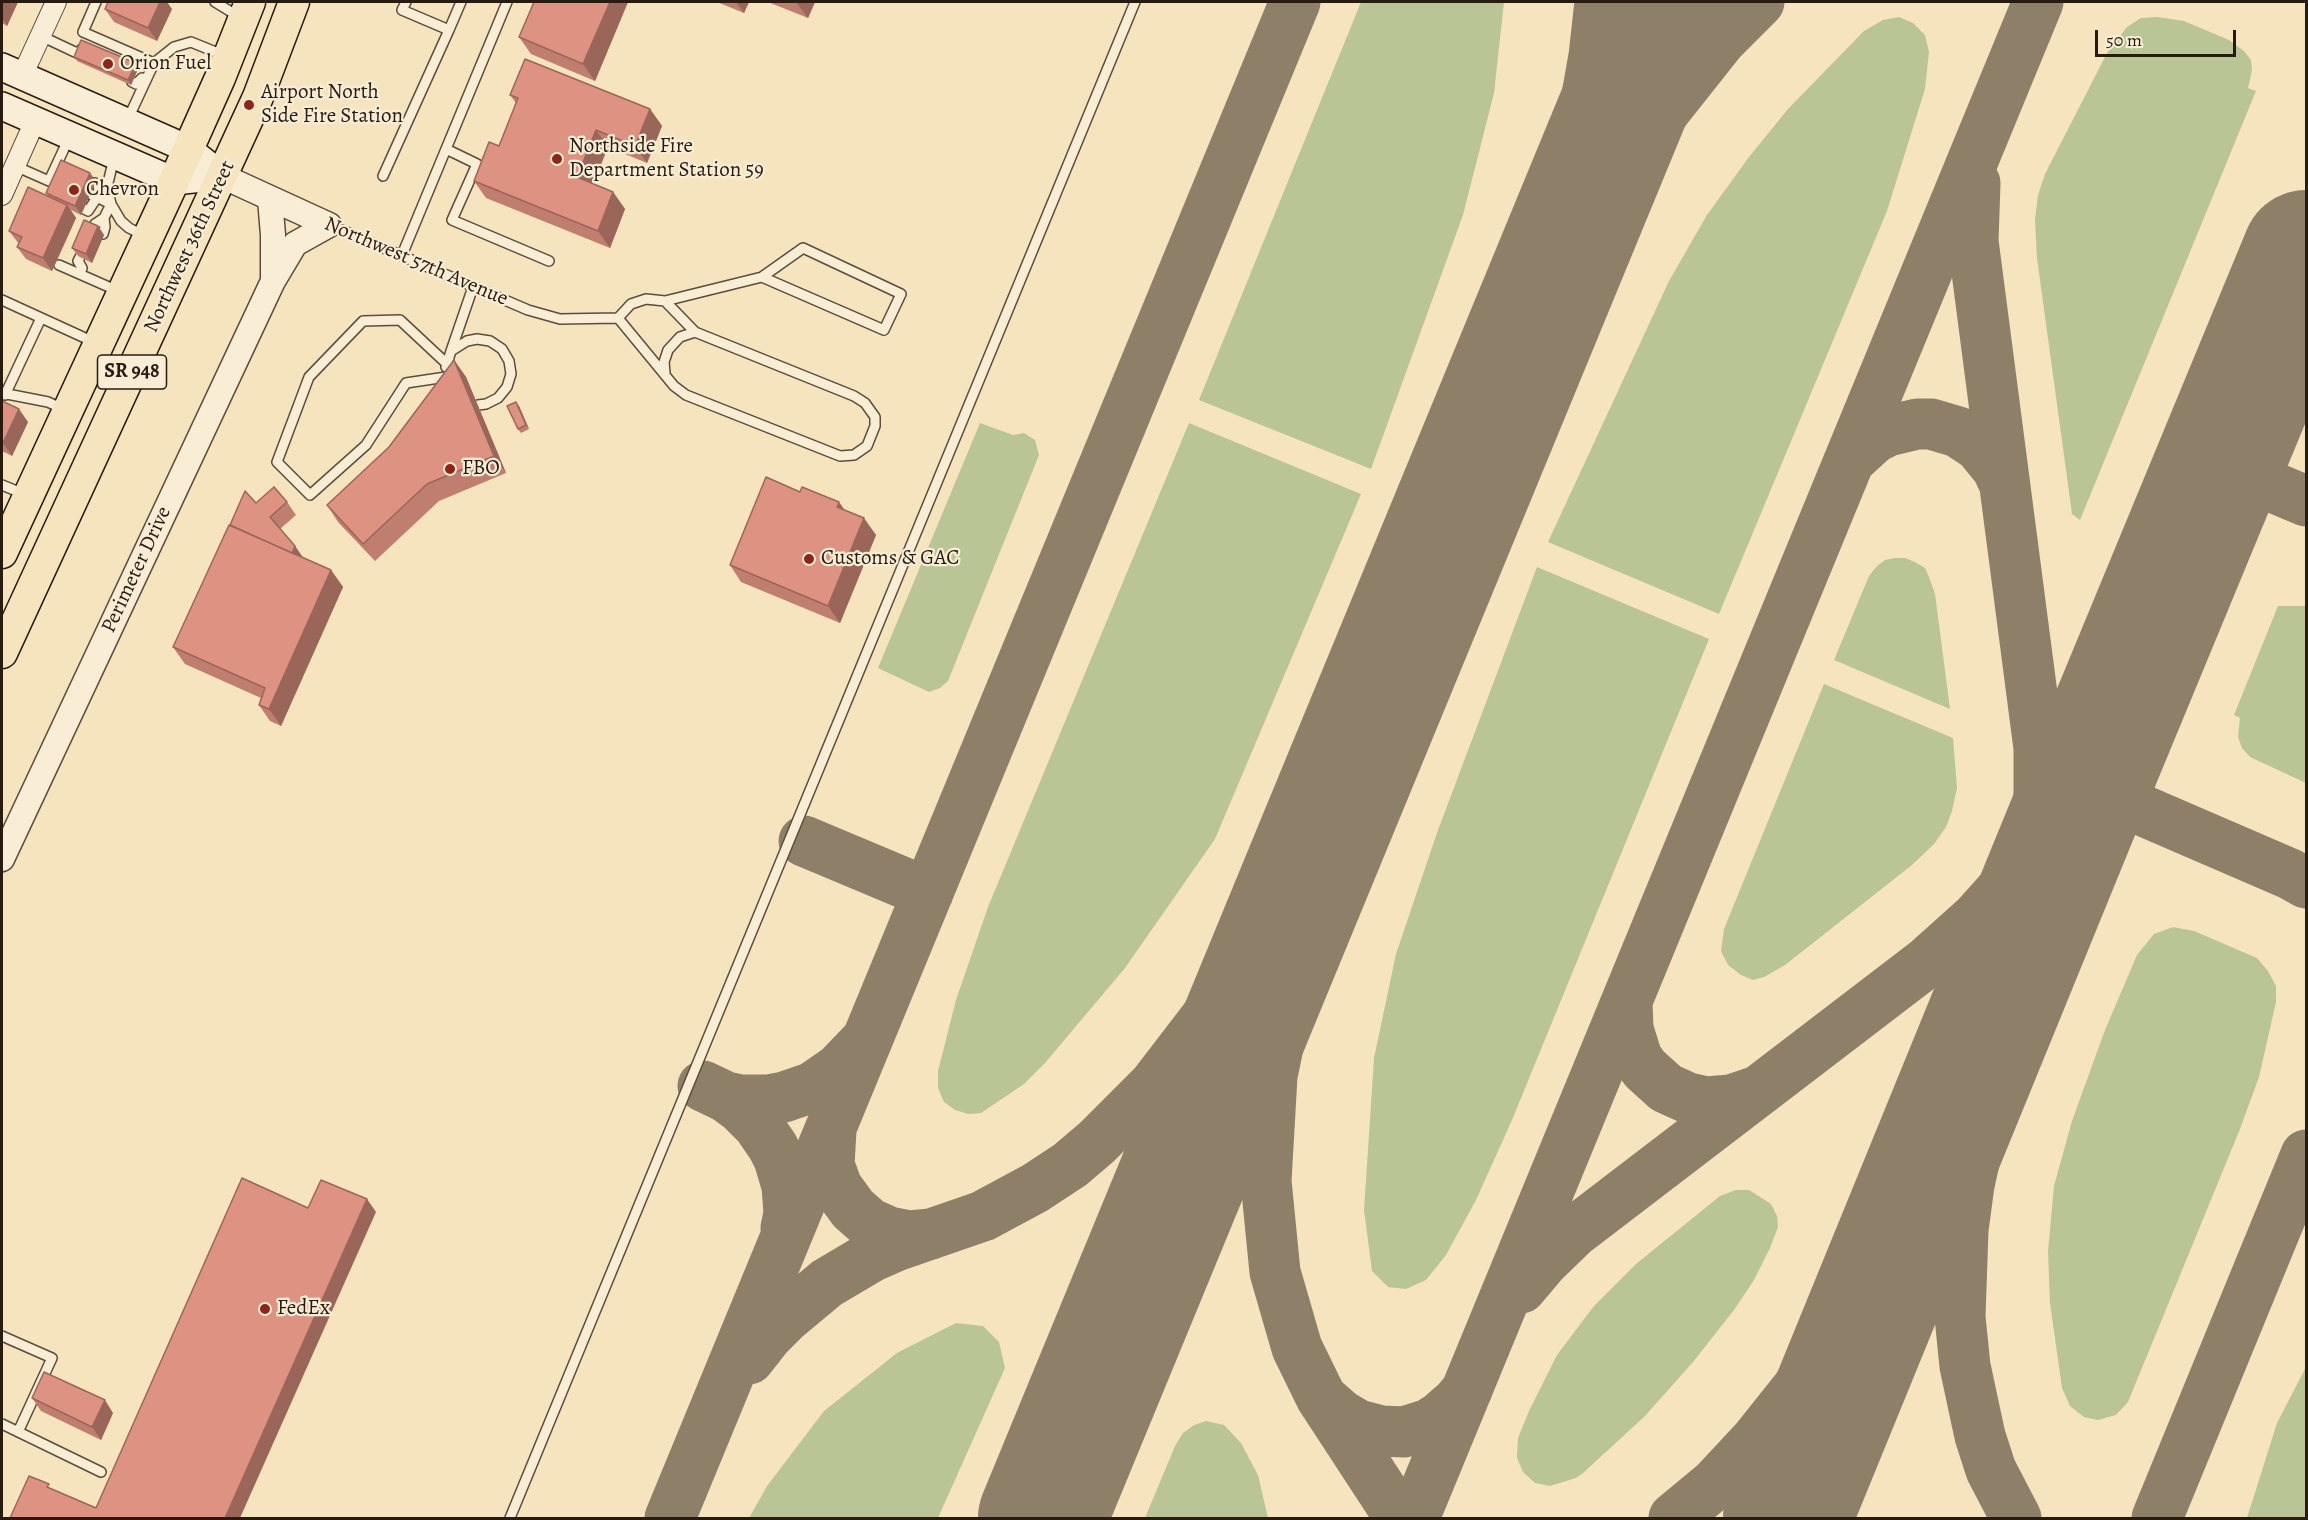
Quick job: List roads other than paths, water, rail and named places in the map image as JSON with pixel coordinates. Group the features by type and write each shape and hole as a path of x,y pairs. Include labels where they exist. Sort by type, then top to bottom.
{"main road":[{"name":"Northwest 36th Street","path":"2,653 263,86 294,2"},
{"name":"Northwest 36th Street","path":"2,553 15,490 68,412 174,181 247,11"},
{"name":"Northwest 57th Avenue","path":"12,71 188,148 222,176"},
{"path":"2,106 174,181 222,176"}],"street":[{"path":"12,71 40,36 56,2"},
{"path":"2,195 36,121"},
{"name":"Northwest 57th Avenue","path":"222,176 329,225"},
{"name":"Perimeter Drive","path":"270,199 273,281"},
{"name":"Perimeter Drive","path":"2,859 273,281 295,244 329,225"}],"lane":[{"path":"40,36 78,53 83,32 96,2"},
{"path":"215,2 247,11"},
{"path":"406,2 402,10 449,30"},
{"path":"383,176 461,2"},
{"path":"402,255 507,2"},
{"path":"510,1518 1135,2"},
{"path":"83,32 154,63"},
{"path":"127,122 139,78 174,47 191,42 228,57"},
{"path":"50,194 70,136"},
{"path":"446,149 477,164 453,220 549,261"},
{"path":"115,155 106,187 111,204 121,221 148,238"},
{"path":"15,166 50,181 56,179 61,169 65,171"},
{"path":"84,209 88,211 99,185 95,183"},
{"path":"94,195 111,204"},
{"path":"93,229 95,224 104,218 111,204"},
{"path":"103,234 104,218"},
{"name":"Northwest 57th Avenue","path":"329,225 528,310 560,319 618,318"},
{"path":"665,301 695,332 854,396 865,403 875,417 875,426 867,446 854,455 840,456 686,395 674,386 618,318 631,304 646,299 665,301 762,277 803,248 901,294 884,330 762,277"},
{"path":"60,265 83,265 123,293"},
{"path":"450,390 446,377 446,363 474,287"},
{"path":"2,300 99,344"},
{"path":"41,318 3,394 48,402 68,412"},
{"path":"446,363 400,320 363,321 309,377 277,462 310,495 366,445 406,383 446,377"},
{"path":"665,375 664,362 668,350 680,338 695,332"},
{"path":"450,351 477,339 490,341 502,349 509,361 511,374 507,387 498,398 478,405"},
{"path":"2,1336 52,1358 18,1432"},
{"path":"2,1424 101,1472"}],"place":[{"name":"Orion Fuel","path":"108,64"},
{"name":"Airport North Side Fire Station","path":"249,105"},
{"name":"Northside Fire Department Station 59","path":"557,159"},
{"name":"Chevron","path":"74,190"},
{"name":"FBO","path":"450,469"},
{"name":"Customs & GAC","path":"809,559"},
{"name":"FedEx","path":"265,1309"}]}
